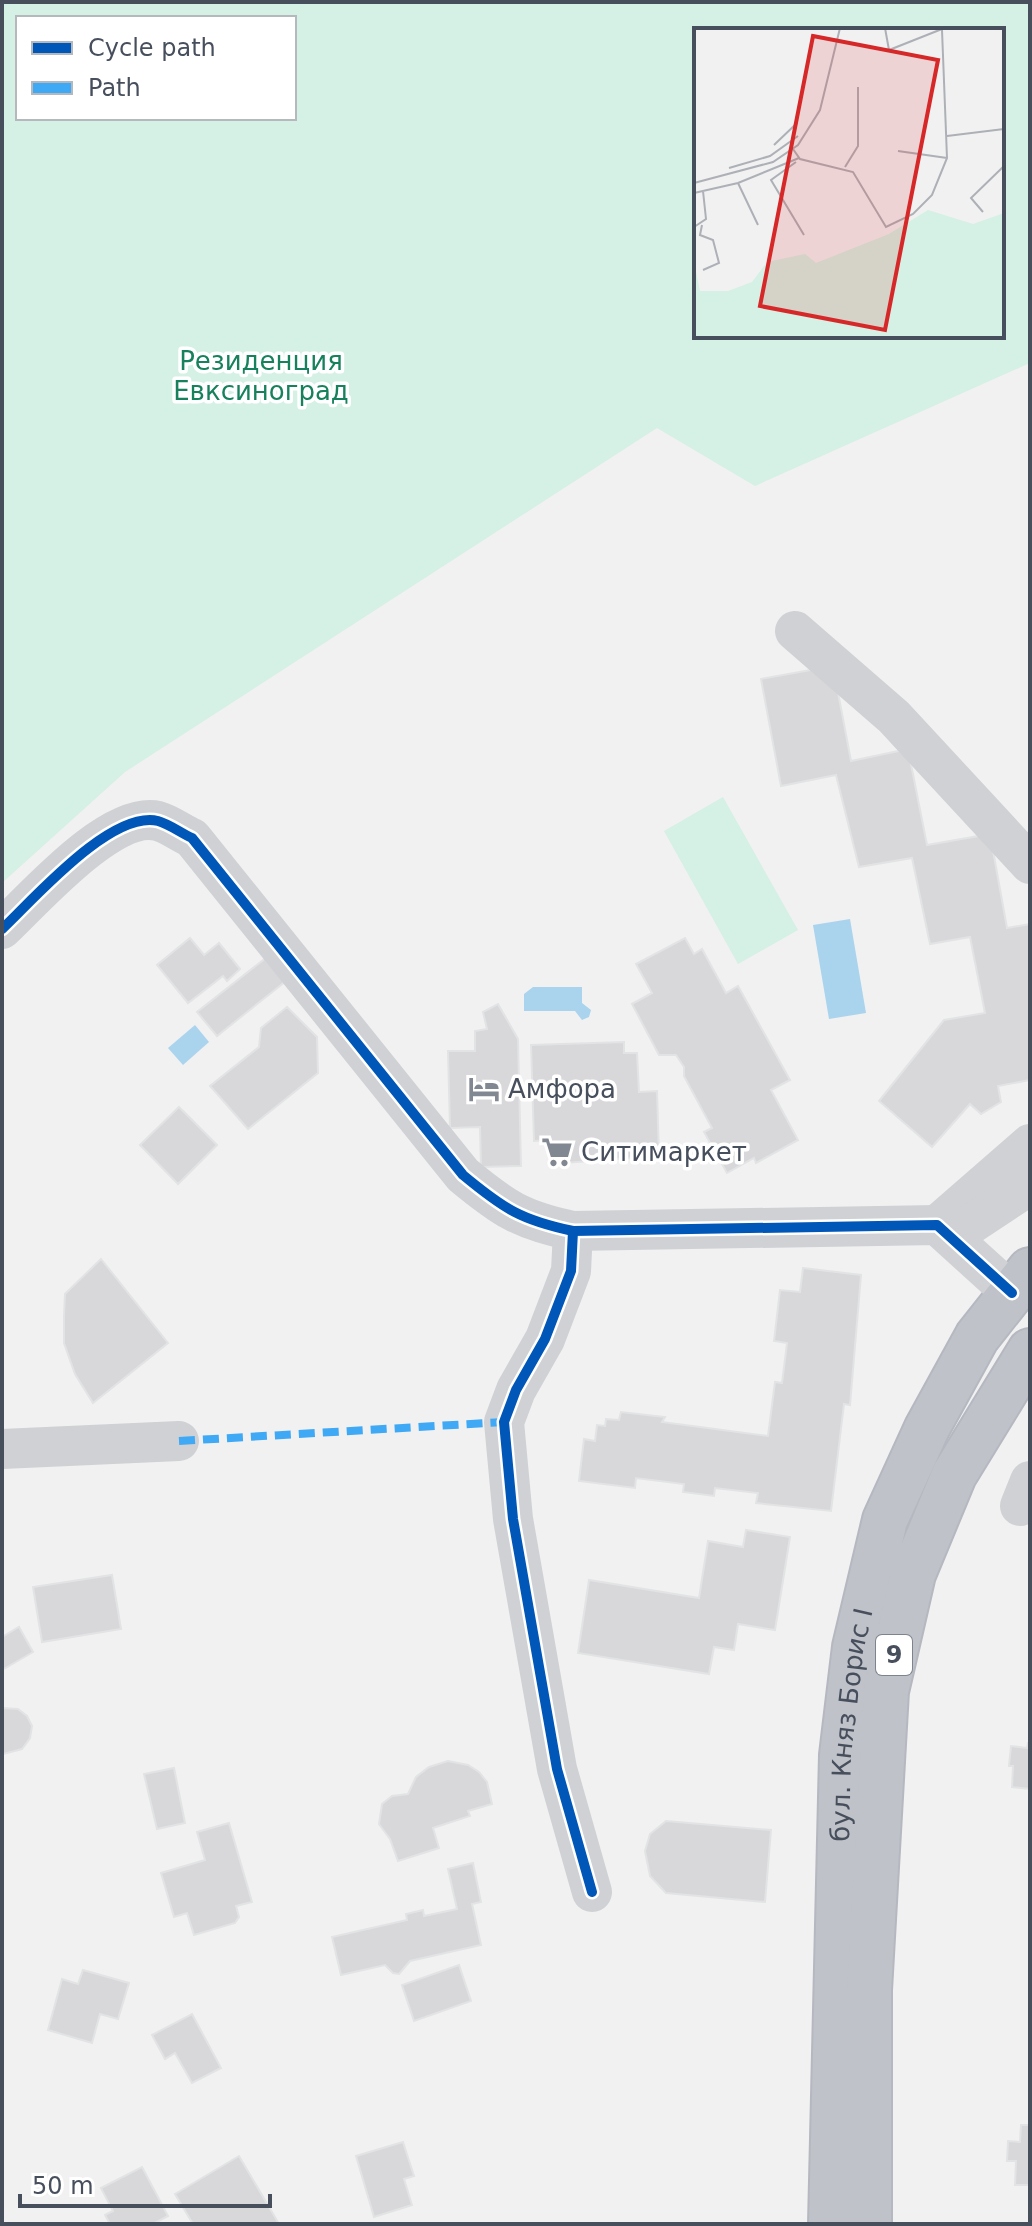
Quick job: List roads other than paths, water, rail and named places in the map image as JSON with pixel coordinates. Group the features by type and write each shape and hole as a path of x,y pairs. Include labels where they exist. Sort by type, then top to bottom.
{"highway":[{"name":"бул. Княз Борис I","path":"831,2224 842,1755 855,1647 885,1520 927,1428 977,1337 1021,1281"},
{"name":"бул. Княз Борис I","path":"869,2224 869,1990 886,1691 913,1574 954,1475 1030,1351"}],"street":[{"path":"795,631 894,717 1030,864"},
{"path":"2,929 117,827 156,820 192,838 463,1175 504,1209 537,1223 573,1231 944,1231 1030,1185"},
{"path":"944,1231 1030,1144"},
{"path":"573,1231 571,1271 545,1339 516,1390 504,1422 513,1519 557,1769 592,1892"},
{"path":"944,1231 1021,1281"},
{"path":"2,1449 179,1441"}],"water":[{"path":"850,919 866,1013 829,1019 813,925"},
{"path":"533,987 582,987 582,1003 591,1010 589,1017 582,1020 575,1011 524,1011 524,994"},
{"path":"195,1025 209,1042 183,1065 168,1048"}],"place":[{"name":"Амфора","path":"484,1089"},
{"name":"Ситимаркет","path":"557,1152"}],"park label":[{"name":"Резиденция Евксиноград","path":"261,376"}]}
